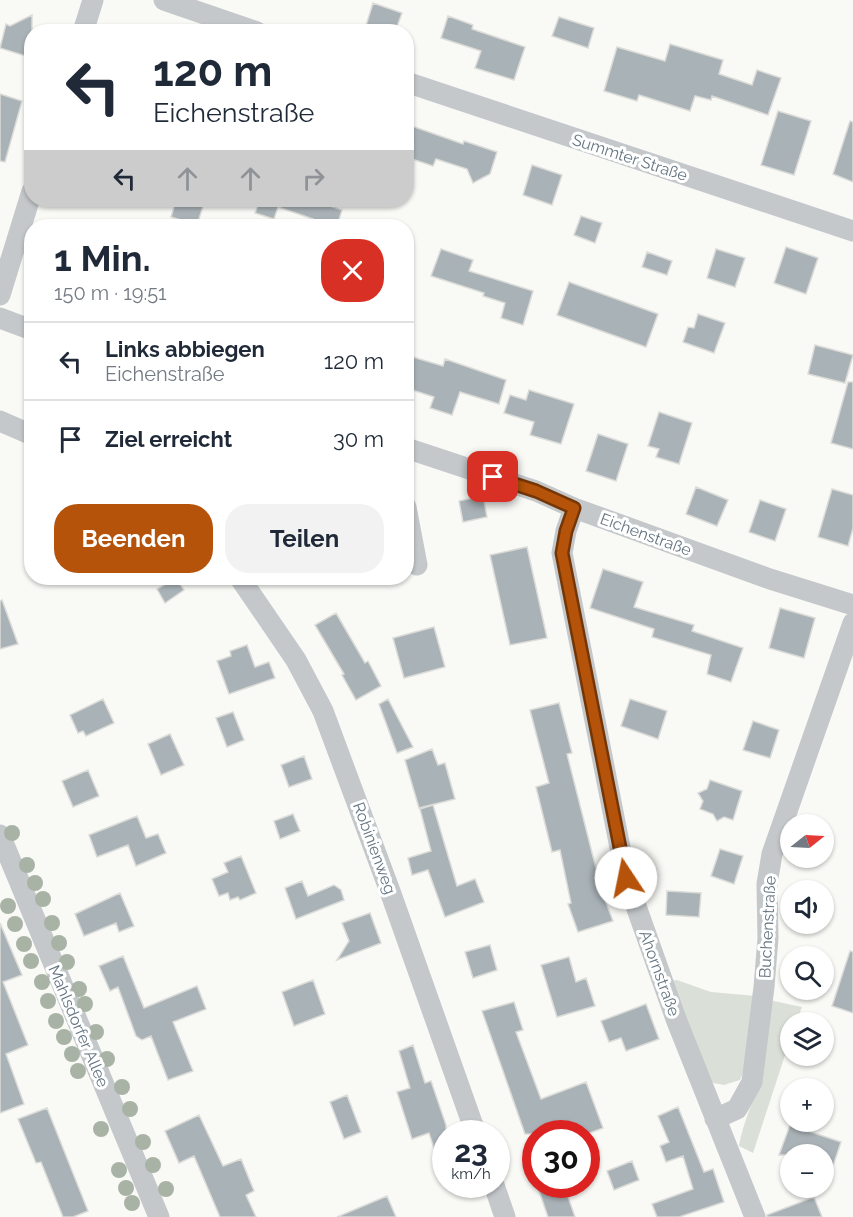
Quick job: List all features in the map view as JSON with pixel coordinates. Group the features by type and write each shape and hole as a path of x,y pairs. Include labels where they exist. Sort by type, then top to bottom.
{"street":[{"path":"86,24 93,0"},
{"path":"164,0 233,24"},
{"name":"Summter Straße","path":"414,85 853,231"},
{"path":"0,295 27,207"},
{"path":"0,318 24,327"},
{"path":"0,421 24,432"},
{"name":"Eichenstraße","path":"414,451 536,491 574,508 770,579 853,605"},
{"name":"Ahornstraße","path":"574,508 566,531 562,553 626,878 676,1019 755,1217"},
{"path":"414,549 417,565"},
{"name":"Robinienweg","path":"245,585 296,660 323,711 387,882 471,1120"},
{"name":"Buchenstraße","path":"716,1119 737,1108 752,1082 764,987 768,938 767,884 772,854 853,622"},
{"name":"Mahlsdorfer Allee","path":"0,835 159,1217"},
{"path":"498,1198 505,1217"}],"shaded area":[{"path":"677,980 711,992 756,996 745,1069 740,1080 724,1085 713,1083 669,981"},
{"path":"769,1000 802,1007 800,1012 780,1012 781,1066 753,1153 739,1146 760,1075"}],"building":[{"path":"373,3 402,13 398,24 366,24"},
{"path":"32,15 32,24 24,24 24,56 0,48 6,24 10,26"},
{"path":"448,16 473,25 472,29 525,47 514,80 475,68 481,51 441,38"},
{"path":"559,17 594,28 588,48 552,36"},
{"path":"670,44 723,60 719,74 752,85 757,70 781,78 768,115 712,96 711,100 695,96 690,111 639,95 637,101 604,91 617,47 665,61"},
{"path":"0,94 22,101 5,162 0,161"},
{"path":"778,111 811,121 794,175 761,165"},
{"path":"850,121 853,122 853,182 833,174"},
{"path":"414,127 463,144 464,141 497,152 490,174 473,183 467,169 436,159 433,166 414,160"},
{"path":"532,165 562,175 552,205 523,195"},
{"path":"174,207 203,207 199,219 171,217"},
{"path":"257,207 278,207 274,219 255,213"},
{"path":"278,207 333,207 342,210 339,219 313,219"},
{"path":"581,216 602,223 595,243 574,235"},
{"path":"786,247 818,258 806,294 774,283"},
{"path":"441,249 473,260 469,271 533,291 523,325 501,318 505,303 483,296 484,293 431,276"},
{"path":"716,249 745,258 735,287 707,278"},
{"path":"647,252 672,261 667,275 642,267"},
{"path":"569,282 658,314 646,347 557,315"},
{"path":"698,314 725,323 714,353 683,342 688,327 694,328"},
{"path":"815,345 853,355 845,383 808,374"},
{"path":"414,357 443,366 445,359 506,380 499,404 460,392 452,415 430,408 434,397 414,391"},
{"path":"848,382 853,382 853,449 831,443"},
{"path":"529,390 574,404 561,444 530,435 534,422 504,413 510,395 526,400"},
{"path":"659,412 692,423 679,464 656,457 659,449 648,446"},
{"path":"598,434 628,444 616,481 586,471"},
{"path":"696,487 728,500 717,526 686,514"},
{"path":"832,489 853,495 853,528 848,546 818,537"},
{"path":"483,496 487,517 463,522 459,501"},
{"path":"760,500 786,509 775,541 749,532"},
{"path":"527,547 547,638 510,645 490,555"},
{"path":"603,569 643,582 634,607 694,625 692,631 743,648 731,682 707,674 711,655 652,637 654,629 590,608"},
{"path":"164,585 181,585 184,590 165,603 157,589"},
{"path":"2,600 18,644 0,649 0,601"},
{"path":"780,608 815,618 804,658 769,648"},
{"path":"336,613 365,663 368,661 381,686 356,700 342,675 344,674 315,625"},
{"path":"434,627 445,667 404,678 393,638"},
{"path":"247,645 255,667 269,662 275,678 229,694 217,661 231,656 230,651"},
{"path":"103,699 114,723 86,736 83,731 78,733 70,715"},
{"path":"388,699 413,747 397,753 379,704"},
{"path":"630,699 667,711 658,739 621,726"},
{"path":"559,703 572,753 567,754 602,892 613,921 578,932 568,904 571,903 560,850 552,852 536,787 549,783 530,710"},
{"path":"233,712 244,740 227,747 216,718"},
{"path":"753,721 779,730 770,758 743,750"},
{"path":"170,734 184,765 161,775 148,744"},
{"path":"432,749 438,765 445,763 455,799 419,808 405,760"},
{"path":"304,756 312,779 289,787 281,765"},
{"path":"88,770 99,796 73,807 62,781"},
{"path":"710,780 742,791 733,820 724,817 717,821 713,814 700,809 703,801 698,793 707,789"},
{"path":"433,805 457,886 475,879 484,902 445,917 428,870 412,875 408,858 431,851 420,809"},
{"path":"293,814 300,831 280,839 274,821"},
{"path":"137,816 146,838 158,834 166,853 136,866 128,845 97,857 89,835"},
{"path":"720,849 743,856 734,884 711,876"},
{"path":"241,856 256,893 240,900 238,897 230,900 228,893 219,896 212,879 228,872 224,863"},
{"path":"302,881 308,896 334,885 341,890 344,900 296,919 285,888"},
{"path":"667,891 701,893 699,917 666,915"},
{"path":"120,893 134,926 119,932 116,923 84,936 75,914"},
{"path":"370,913 381,943 337,960 349,941 342,923"},
{"path":"0,923 22,975 3,982 28,1045 6,1054 24,1104 0,1113"},
{"path":"490,945 497,970 473,978 465,952"},
{"path":"850,951 853,952 853,1013 832,1006"},
{"path":"123,956 144,1008 197,986 206,1009 173,1022 193,1071 168,1080 151,1036 142,1040 136,1036 118,987 110,991 99,966"},
{"path":"569,957 576,982 586,978 595,1006 557,1017 541,965"},
{"path":"313,980 325,1014 294,1026 282,992"},
{"path":"514,1002 523,1030 516,1032 541,1099 586,1082 603,1128 600,1129 600,1120 522,1120 522,1125 482,1011"},
{"path":"646,1004 659,1039 626,1051 621,1038 609,1042 601,1021"},
{"path":"413,1045 425,1083 431,1081 444,1120 432,1120 432,1142 429,1133 412,1139 397,1092 410,1088 399,1051"},
{"path":"347,1095 361,1132 344,1139 330,1102"},
{"path":"678,1107 704,1172 713,1169 724,1202 679,1217 657,1217 652,1204 693,1189 683,1156 666,1162 660,1146 669,1142 658,1116"},
{"path":"47,1108 88,1211 73,1217 63,1217 41,1162 36,1163 18,1119"},
{"path":"199,1115 223,1166 241,1159 254,1191 246,1195 256,1217 220,1217 194,1156 179,1163 165,1131"},
{"path":"787,1132 811,1132 841,1142 834,1163 834,1144 783,1144"},
{"path":"632,1161 639,1180 614,1190 607,1171"},
{"path":"387,1196 396,1217 337,1217"},
{"path":"541,1198 568,1198 575,1217 548,1217"},
{"path":"814,1198 822,1217 767,1217 767,1215"}],"route":[{"path":"493,477 536,491 574,508 566,531 562,553 626,878"}]}
